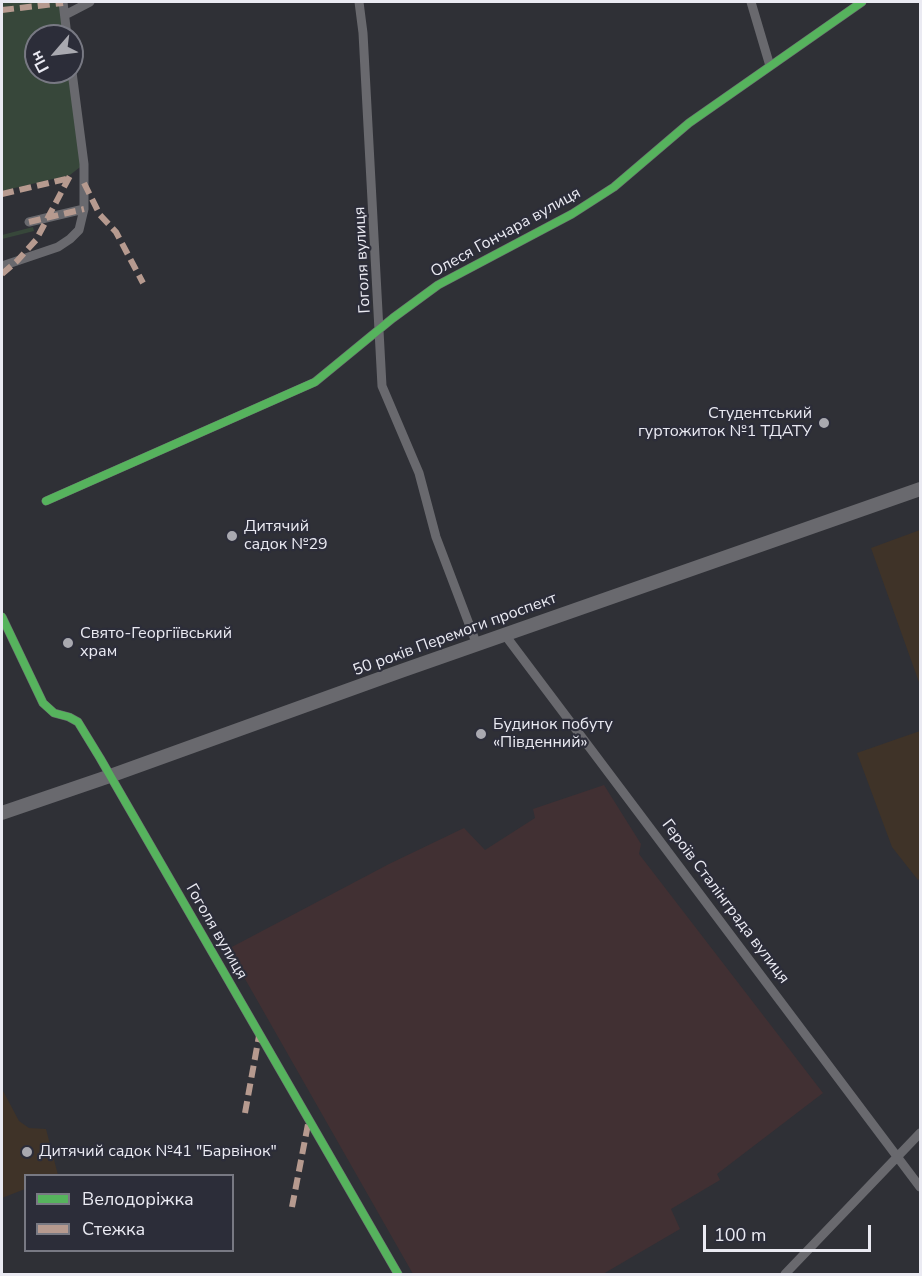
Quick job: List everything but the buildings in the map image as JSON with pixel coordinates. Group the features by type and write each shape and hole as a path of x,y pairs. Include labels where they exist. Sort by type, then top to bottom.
{"main road":[{"name":"50 років Перемоги проспект","path":"2,813 921,489"}],"street":[{"path":"63,2 66,24"},
{"path":"65,15 90,2"},
{"name":"Гоголя вулиця","path":"360,2 382,386 419,473 436,537 477,645"},
{"path":"751,2 770,66"},
{"name":"Олеся Гончара вулиця","path":"46,501 315,382 438,285 572,214 615,187 689,123 862,2"},
{"path":"2,266 58,247 79,230 84,209 84,165 74,84"},
{"path":"29,222 84,209"},
{"name":"Гоголя вулиця","path":"2,616 43,703 54,714 69,717 78,722 398,1275"},
{"name":"Героїв Сталінграда вулиця","path":"505,635 921,1187"},
{"path":"785,1275 897,1155 921,1133"}],"shaded area":[{"path":"920,530 920,685 871,548"},
{"path":"920,731 920,878 918,880 892,847 857,753"},
{"path":"604,785 641,844 639,854 823,1093 717,1174 720,1180 671,1209 680,1229 603,1274 413,1274 228,949 389,864 464,828 485,850 535,818 533,809"},
{"name":"Дитячий садок №41 \"Барвінок\"","path":"2,1089 19,1121 29,1128 46,1129 58,1174 24,1174 24,1189 2,1198"}],"green space":[{"path":"2,2 63,2 66,24 24,24 24,84 74,84 84,164 70,175 2,191"},
{"path":"33,227 34,231 2,239 2,235"}],"marked path":[{"path":"2,10 63,3"},
{"path":"2,274 36,240 72,172"},
{"path":"2,194 70,178"},
{"path":"84,183 100,215 116,232 143,283"},
{"path":"29,222 84,209"},
{"path":"245,1113 259,1036"},
{"path":"292,1207 309,1119"}],"cycle path":[{"path":"46,501 315,382 393,318 438,285 572,214 614,187 689,123 862,2"},
{"path":"2,617 43,703 54,713 78,722 100,758 398,1274"}],"place":[{"name":"Студентський гуртожиток №1 ТДАТУ","path":"824,423"},
{"name":"Дитячий садок №29","path":"232,536"},
{"name":"Свято-Георгіївський храм","path":"68,643"},
{"name":"Будинок побуту «Південний»","path":"481,734"},
{"name":"Дитячий садок №41 \"Барвінок\"","path":"27,1152"}]}
